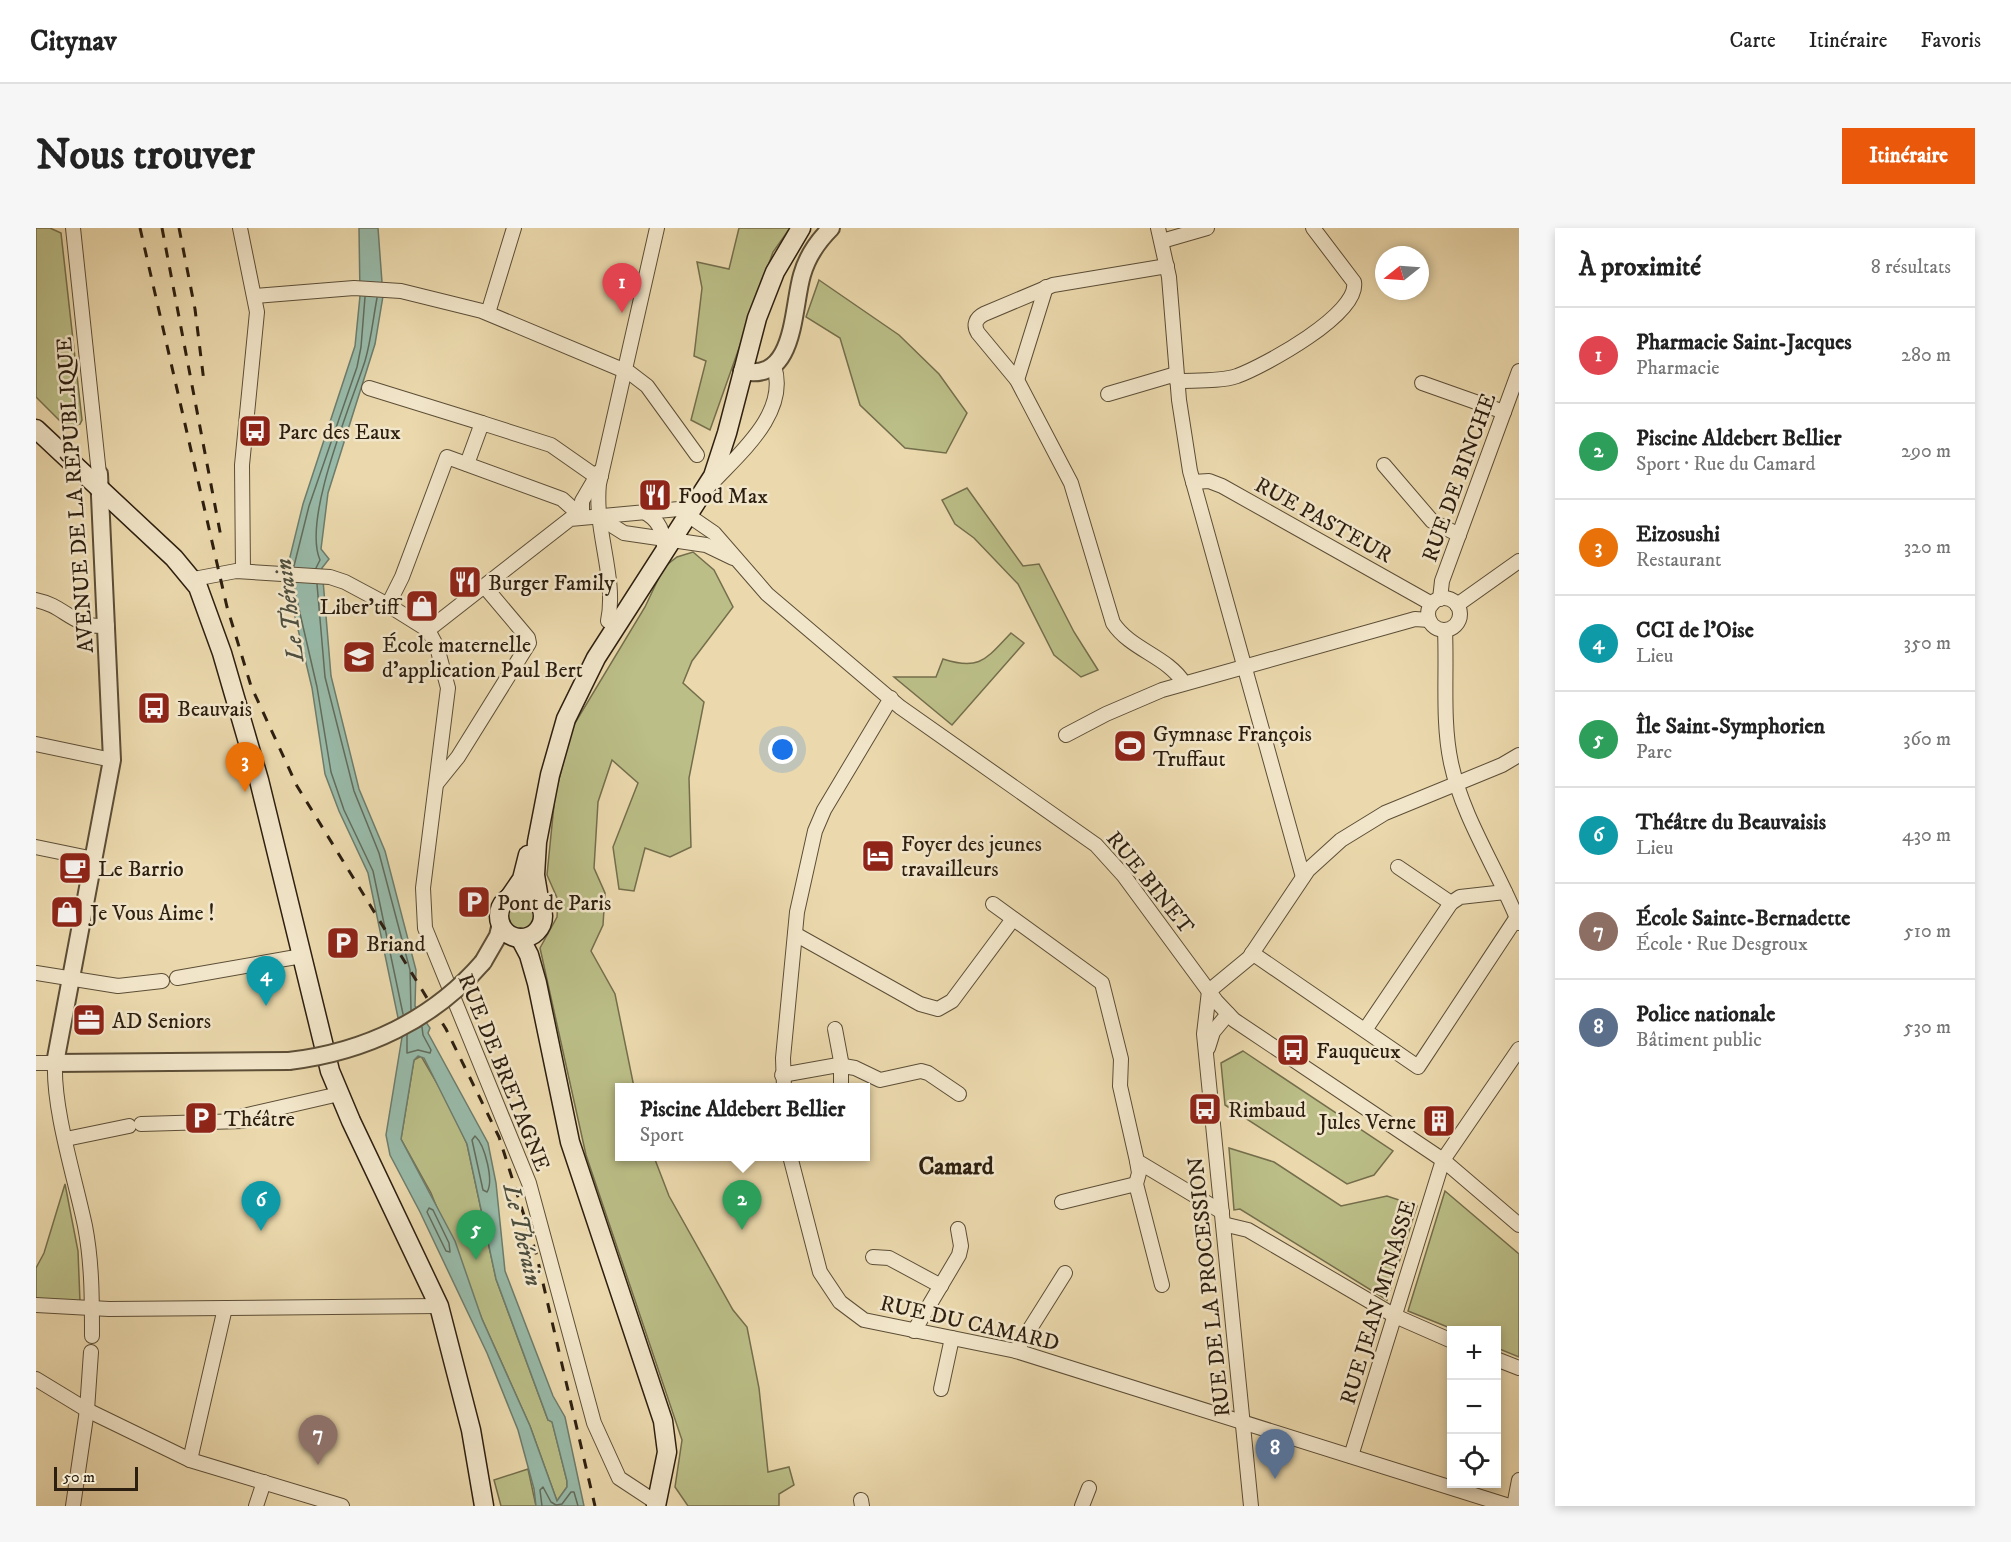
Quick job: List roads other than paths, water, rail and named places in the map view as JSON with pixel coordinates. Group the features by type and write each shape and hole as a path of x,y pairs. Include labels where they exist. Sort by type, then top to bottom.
{"main road":[{"path":"524,936 506,932 501,923 501,909 525,868 541,781 558,722 578,675 608,621 690,504 740,377 770,285 801,228"},
{"path":"36,415 198,578 259,780 328,1065 339,1094 440,1306 486,1501"},
{"path":"36,429 100,481"},
{"path":"524,936 543,919 535,875 537,842 550,775 566,719 596,658 664,542"},
{"path":"509,898 524,895 540,905"},
{"path":"524,936 537,983 570,1142 663,1421 666,1461 651,1504"}],"street":[{"name":"AVENUE DE LA RÉPUBLIQUE","path":"55,1063 112,760 100,481 73,228"},
{"path":"240,228 255,296 257,333 242,465 243,571"},
{"path":"488,313 514,228"},
{"path":"608,621 609,596 597,516 600,472 657,228"},
{"path":"198,578 243,571 326,576 345,582 428,630 567,520 644,512 690,504 739,455 768,416 777,390 774,366 788,342 806,265 815,248 831,228"},
{"path":"1207,228 1160,235 1167,266 1176,378 1185,447 1243,666 1303,877"},
{"path":"1108,394 1176,378 1233,377 1272,360 1346,305 1355,290 1354,282 1313,228"},
{"path":"1167,266 1046,287 984,314 976,322 978,333 1017,380 1075,491 1113,623 1130,642 1175,671 1184,683"},
{"path":"1017,380 1046,287"},
{"path":"255,296 354,288 388,289 488,313 624,369 647,386 697,455"},
{"path":"740,377 774,366"},
{"name":"RUE DE BINCHE","path":"1436,601 1519,371"},
{"path":"1422,383 1504,412"},
{"path":"369,388 551,445 600,472"},
{"path":"467,464 482,423"},
{"path":"388,605 402,578 447,457 562,499 582,517"},
{"path":"1384,465 1432,520 1459,535"},
{"path":"582,517 583,498 600,472"},
{"name":"RUE PASTEUR","path":"1193,482 1209,482 1222,486 1436,601"},
{"name":"RUE BINET","path":"690,504 773,600 891,698 1096,845 1124,876 1228,1014 1443,1160 1519,1225"},
{"path":"644,512 652,517 664,542"},
{"name":"RUE BINET","path":"597,516 624,533 664,542 714,548 740,564"},
{"path":"1457,605 1519,561"},
{"path":"437,783 458,757 529,644 528,638 485,587"},
{"path":"1449,599 1457,605 1460,612 1454,627 1445,630 1435,627 1429,620 1428,612 1436,601 1449,599"},
{"path":"36,600 51,605 83,625 107,626"},
{"path":"1066,735 1134,701 1184,683 1415,619 1429,620"},
{"name":"RUE DE BRETAGNE","path":"428,630 436,647 448,688 422,899 428,937 529,1183 589,1412 619,1478 651,1504"},
{"path":"1252,954 1418,1067 1518,920 1457,782 1448,741 1445,630"},
{"path":"891,698 818,824 801,889 783,1081 841,1065 855,1068 880,1080 928,1072 959,1094"},
{"path":"36,744 112,760"},
{"path":"1209,991 1252,954 1303,877 1323,855 1363,825 1457,782 1502,765 1519,755"},
{"path":"36,847 94,859"},
{"path":"1398,867 1451,903"},
{"path":"1365,1030 1451,903 1460,897 1505,892"},
{"path":"993,904 1102,983 1121,1059 1120,1086 1139,1173 1136,1184 1162,1285"},
{"path":"795,934 920,1004 938,1009 952,1001 1013,919"},
{"path":"483,962 498,936 501,923"},
{"path":"36,1063 289,1061 344,1051 390,1034 447,997 483,962 524,936"},
{"path":"177,978 302,956"},
{"path":"36,973 126,986 162,981"},
{"name":"RUE DE LA PROCESSION","path":"1209,991 1204,1026 1207,1063 1251,1506"},
{"name":"RUE DE LA PROCESSION","path":"1207,1063 1211,1038 1228,1014"},
{"path":"835,1029 841,1065 841,1083"},
{"name":"RUE JEAN MINASSE","path":"1351,1456 1443,1160 1518,1055"},
{"path":"55,1063 56,1086 88,1247 92,1336"},
{"path":"66,1139 135,1125 243,1121 243,1116 339,1094"},
{"name":"RUE DU CAMARD","path":"791,1161 817,1263 829,1288 846,1307 864,1320 1016,1351 1509,1506"},
{"path":"1137,1161 1223,1218 1248,1230 1395,1316 1447,1339"},
{"path":"1062,1202 1136,1184"},
{"path":"914,1330 960,1251 958,1228"},
{"path":"873,1257 889,1258 941,1286"},
{"path":"1016,1351 1065,1273"},
{"path":"36,1305 92,1308 440,1306"},
{"path":"190,1460 225,1308"},
{"path":"940,1389 952,1338"},
{"path":"73,1506 87,1410 91,1352"},
{"path":"1501,1361 1519,1368"},
{"path":"36,1379 87,1410 190,1460 342,1506"},
{"path":"1514,1506 1519,1480"},
{"path":"256,1506 264,1482"},
{"path":"1082,1506 1089,1488"}],"water":[{"path":"359,228 378,228 383,296 375,344 328,493 321,549 329,559 322,568 331,676 359,789 385,851 416,970 415,1006 430,1028 428,1033 488,1143 496,1183 505,1271 553,1396 565,1417 584,1506 536,1506 534,1489 518,1430 487,1353 420,1212 390,1155 386,1135 402,1037 368,873 339,811 325,774 312,688 287,583 288,565 303,504 355,346 360,296","holes":["418,1056 424,1058 467,1144 496,1279 548,1420 552,1422 567,1481 567,1487 557,1501 530,1426 482,1319 455,1241 401,1139 414,1060"]}],"railway":[{"path":"140,228 227,607 251,686 297,786 446,1029 499,1137 536,1253 595,1506"},
{"path":"162,228 221,537"},
{"path":"179,228 195,309 204,382"}],"place":[{"name":"Pharmacie Saint-Jacques","path":"622,313"},
{"name":"Parc des Eaux","path":"255,431"},
{"name":"Food Max","path":"655,495"},
{"name":"Burger Family","path":"465,582"},
{"name":"Liber'tiff","path":"422,606"},
{"name":"École maternelle d'application Paul Bert","path":"359,657"},
{"name":"Beauvais","path":"154,708"},
{"name":"Gymnase François Truffaut","path":"1130,746"},
{"name":"Eizosushi","path":"245,792"},
{"name":"Foyer des jeunes travailleurs","path":"878,856"},
{"name":"Le Barrio","path":"75,868"},
{"name":"Pont de Paris","path":"474,902"},
{"name":"Je Vous Aime !","path":"67,912"},
{"name":"Briand","path":"343,943"},
{"name":"CCI de l'Oise","path":"266,1006"},
{"name":"AD Seniors","path":"89,1020"},
{"name":"Fauqueux","path":"1293,1050"},
{"name":"Rimbaud","path":"1205,1109"},
{"name":"Théâtre","path":"201,1118"},
{"name":"Jules Verne","path":"1439,1121"},
{"name":"Piscine Aldebert Bellier","path":"742,1230"},
{"name":"Théâtre du Beauvaisis","path":"261,1231"},
{"name":"Île Saint-Symphorien","path":"476,1260"},
{"name":"École Sainte-Bernadette","path":"318,1465"},
{"name":"Police nationale","path":"1275,1479"}],"district":[{"name":"Camard","path":"956,1166"}],"water label":[{"name":"Le Thérain","path":"289,610"},
{"name":"Le Thérain","path":"523,1235"}]}
